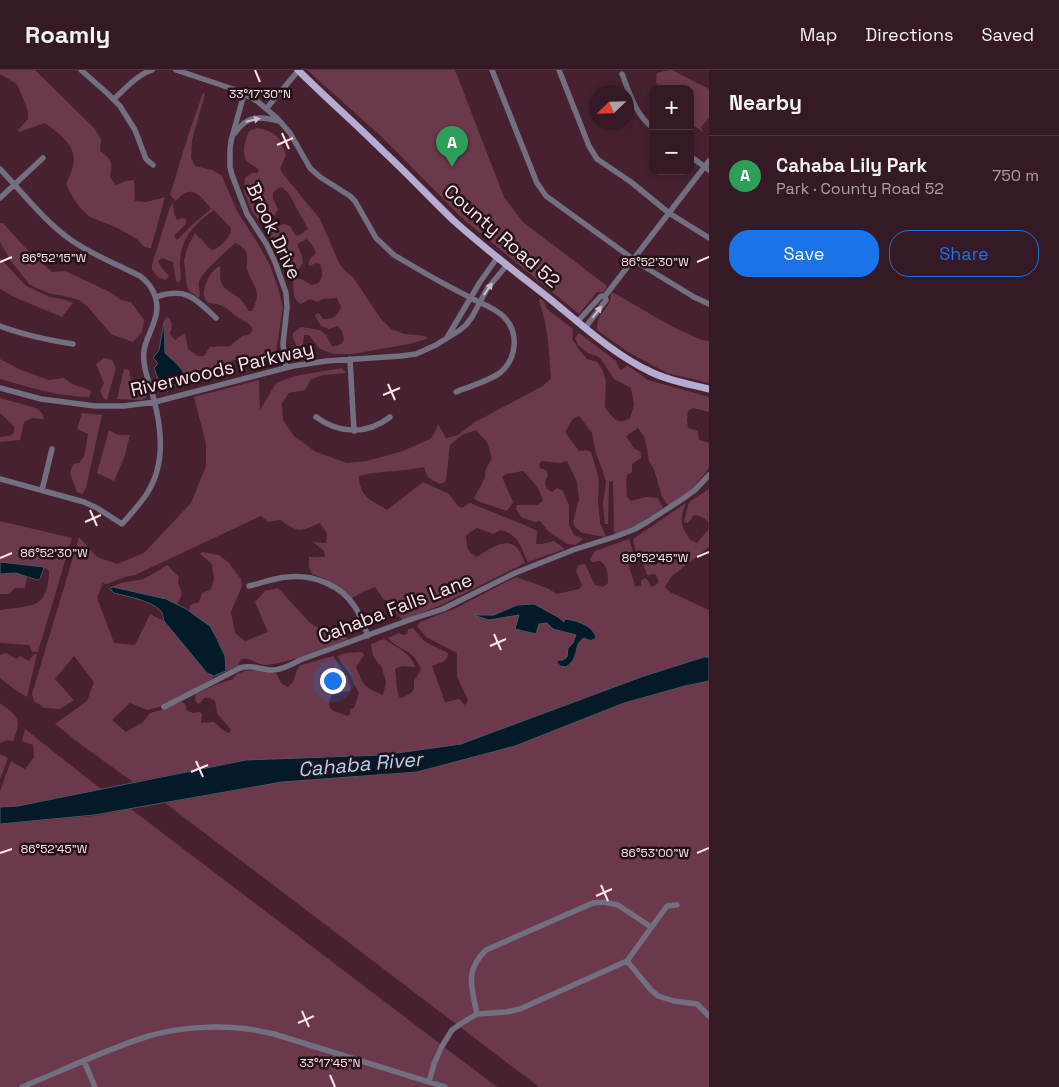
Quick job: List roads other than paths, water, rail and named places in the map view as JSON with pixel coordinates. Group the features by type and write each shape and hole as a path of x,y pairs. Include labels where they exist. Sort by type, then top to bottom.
{"main road":[{"name":"County Road 52","path":"298,70 453,219 497,258 602,342 630,362 651,373 674,381 709,389"}],"street":[{"path":"81,70 114,99 131,122 146,159 153,165"},
{"path":"114,99 137,78 152,70"},
{"path":"176,70 233,89 257,101 290,133 310,168 355,201 376,238 388,251 499,313 509,324 514,338 513,352 507,366 491,378 456,392"},
{"path":"266,109 298,70"},
{"path":"492,70 531,168 541,190 549,199 633,259 694,297 709,304"},
{"path":"559,70 593,153 605,165 631,182 669,213 709,238"},
{"path":"622,74 636,110 649,125"},
{"name":"Brook Drive","path":"244,94 230,149 232,176 247,214 267,245 275,262 286,293 288,307 283,344 286,368"},
{"path":"232,137 240,126 252,119 268,118 280,122"},
{"path":"0,198 43,158"},
{"path":"694,159 707,169"},
{"path":"584,328 606,300 605,296 633,259 707,169 709,161"},
{"path":"0,169 64,235 89,251 140,276 150,285 156,297 158,307 144,351 145,367 155,402 161,442 156,474 146,494 122,524 84,502 0,479"},
{"name":"Riverwoods Parkway","path":"447,337 480,282 497,258"},
{"name":"Riverwoods Parkway","path":"0,388 41,399 95,406 124,406 155,402 286,368 319,362 416,354 430,348 466,325 472,318 487,289 507,265"},
{"path":"156,297 172,293 188,296 198,301 216,318"},
{"path":"577,322 601,296 605,296"},
{"path":"0,326 42,339 73,344"},
{"path":"350,359 354,430"},
{"path":"316,417 336,428 354,430 376,426 390,418"},
{"path":"42,490 52,449"},
{"name":"Cahaba Falls Lane","path":"164,708 240,668 252,666 268,670 283,668 300,660 443,609 515,574 572,550 617,536 647,522 681,500 709,475"},
{"path":"249,586 296,576 314,578 326,583 343,593 354,605 368,636"},
{"path":"477,1014 472,988 472,971 478,958 486,950 593,903 604,902 618,905 651,927"},
{"path":"429,1082 434,1064 452,1030 477,1014 520,1009 627,961 667,906 677,905"},
{"path":"627,961 658,996 674,1001 696,1004 709,1016"},
{"path":"22,1087 151,1036 195,1028 229,1028 274,1034 445,1087"},
{"path":"84,1061 95,1087"}],"water":[{"path":"164,322 165,353 182,370 186,383 184,385 172,385 167,390 161,387 154,368 157,362 153,358 159,350"},
{"path":"0,562 44,568 40,579 37,580 16,573 0,574"},
{"path":"113,587 166,599 186,609 210,626 225,656 226,671 214,676 207,673 164,621 159,609 141,600 114,593 110,588"},
{"path":"534,604 564,622 565,619 584,624 592,630 596,638 587,640 584,638 580,641 571,663 566,667 560,666 557,662 558,660 563,660 567,657 568,648 573,643 576,635 553,629 547,623 539,624 536,634 515,629 519,615 489,620 473,615 494,615 517,605"},
{"name":"Cahaba River","path":"709,657 709,681 624,703 515,746 417,772 282,782 94,815 0,824 0,807 18,806 246,760 383,755 461,744 644,676"}],"place":[{"name":"Cahaba Lily Park","path":"452,167"}]}
